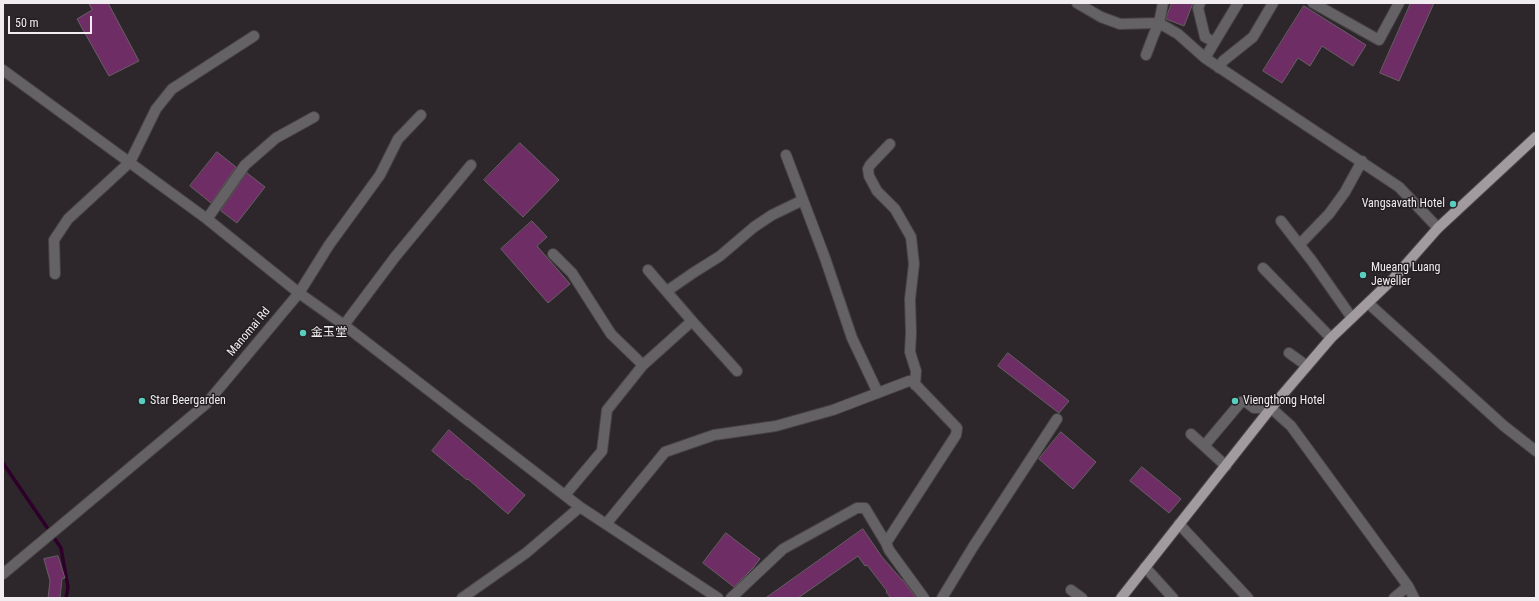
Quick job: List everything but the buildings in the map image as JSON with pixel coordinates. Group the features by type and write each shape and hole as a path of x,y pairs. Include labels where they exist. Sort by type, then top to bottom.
{"main road":[{"path":"1121,598 1271,408 1331,338 1393,279 1438,228 1536,137"}],"street":[{"path":"1077,3 1101,18 1120,24 1159,23 1178,34 1205,58 1219,68 1362,161 1399,187 1438,228"},
{"path":"1146,55 1159,23 1163,3"},
{"path":"1200,3 1198,8 1205,37 1214,42"},
{"path":"1205,58 1238,3"},
{"path":"1219,68 1223,61 1253,37 1273,3"},
{"path":"1319,4 1379,40 1399,3"},
{"path":"55,274 54,240 68,219 130,162 156,109 172,89 254,36"},
{"path":"3,70 207,219 299,293 344,325 580,507 718,598"},
{"name":"Manomai Rd","path":"3,574 206,404 299,293 329,245 380,175 398,139 421,115"},
{"path":"207,219 245,166 276,138 314,116"},
{"path":"890,144 868,169 869,176 877,191 895,209 911,237 914,264 910,299 910,352 916,371 915,385"},
{"path":"786,155 825,258 852,338 878,393"},
{"path":"1300,244 1329,214 1345,192 1362,161"},
{"path":"344,325 395,257 471,165"},
{"path":"667,291 720,256 754,227 803,200"},
{"path":"1281,221 1300,244 1352,318"},
{"path":"553,254 572,274 611,334 643,365"},
{"path":"1263,268 1331,338"},
{"path":"648,270 737,371"},
{"path":"1368,303 1504,426 1535,447"},
{"path":"565,495 602,451 607,410 643,365 692,321"},
{"path":"1289,353 1307,366"},
{"path":"606,524 665,452 714,435 776,426 833,410 909,381 915,385 957,428 956,435 886,543"},
{"path":"1204,446 1241,402 1246,402 1254,408 1271,408 1291,426 1408,586 1414,598"},
{"path":"942,598 973,546 1056,419"},
{"path":"1191,434 1226,466"},
{"path":"462,598 526,553 580,507"},
{"path":"731,598 783,550 857,508 865,508 889,550 924,598"},
{"path":"1179,524 1248,598"},
{"path":"1145,567 1172,598"},
{"path":"1394,598 1408,586"},
{"path":"1071,590 1082,598"}],"waterway":[{"path":"3,463 61,548 68,587 66,598"}],"place":[{"name":"Vangsavath Hotel","path":"1453,204"},
{"name":"Mueang Luang Jeweller","path":"1363,275"},
{"name":"金玉堂","path":"303,333"},
{"name":"Star Beergarden","path":"142,401"},
{"name":"Viengthong Hotel","path":"1235,401"}]}
